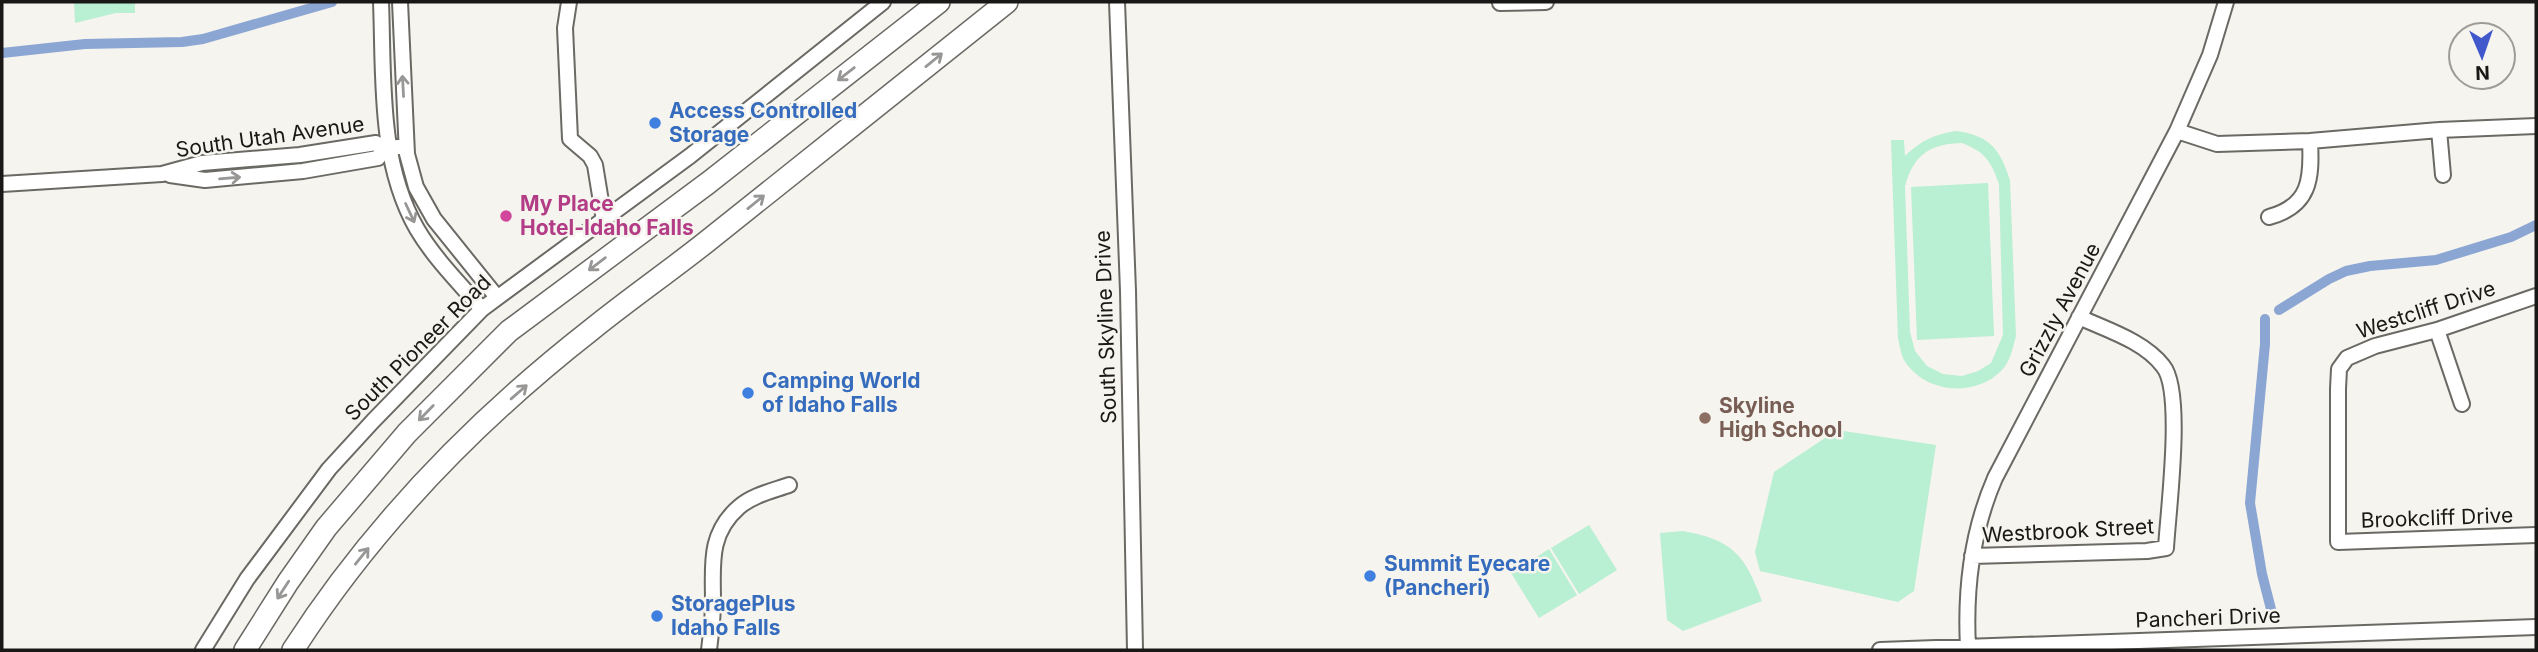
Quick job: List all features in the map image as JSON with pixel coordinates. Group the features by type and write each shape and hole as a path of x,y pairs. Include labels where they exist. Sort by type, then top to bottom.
{"highway":[{"path":"245,650 326,528 407,433 509,331 708,183 939,2"},
{"path":"293,650 332,594 411,495 476,429 589,331 702,245 1007,2"}],"street":[{"path":"381,2 386,149 399,190 417,229 482,309"},
{"path":"400,2 409,167 425,205 496,296"},
{"path":"569,2 565,28 570,139 590,156 594,165 604,220"},
{"name":"South Pioneer Road","path":"203,650 247,579 329,469 482,309 496,296 690,156 883,2"},
{"name":"South Skyline Drive","path":"1117,2 1128,302 1135,650"},
{"path":"1500,3 1546,2"},
{"name":"Grizzly Avenue","path":"1968,647 1966,625 1972,556 1985,500 2177,131 2206,63 2226,2"},
{"path":"340,148 368,138 377,129 384,91"},
{"path":"2177,131 2217,144 2311,141 2440,130 2536,126"},
{"path":"2440,130 2443,174"},
{"path":"2269,217 2288,212 2297,203 2312,171 2311,141"},
{"name":"South Utah Avenue","path":"162,174 202,163 300,155 376,143 386,149 406,146"},
{"name":"South Utah Avenue","path":"2,184 162,174 205,180 292,173 378,158 386,149"},
{"name":"Westcliff Drive","path":"2338,542 2339,369 2347,358 2375,346 2437,330 2536,296"},
{"name":"Westbrook Street","path":"1972,556 2147,551 2166,548 2172,454 2171,378 2152,354 2079,317"},
{"path":"2437,330 2462,404"},
{"path":"709,650 713,600 711,573 715,542 724,525 739,507 755,497 789,485"},
{"name":"Brookcliff Drive","path":"2338,542 2536,536"},
{"name":"Pancheri Drive","path":"1880,650 2536,627"}],"green space":[{"path":"74,2 135,2 135,13 116,13 75,23"},
{"path":"1949,132 1968,133 1986,141 1998,152 2010,180 2016,336 2009,359 2001,371 1990,380 1964,388 1936,385 1913,371 1904,360 1898,339 1891,140 1904,140 1905,156 1923,142","holes":["1962,143 1986,158 1999,184 2003,335 1991,363 1962,376 1943,374 1927,366 1915,351 1910,332 1905,186 1913,166 1925,153 1951,144"]},
{"path":"1988,183 1994,336 1917,340 1911,187"},
{"path":"1837,430 1936,445 1914,591 1898,602 1760,571 1755,552 1774,472"},
{"path":"1589,525 1617,570 1579,594 1551,548"},
{"path":"1683,531 1714,539 1735,552 1750,572 1762,601 1683,631 1667,620 1660,533"},
{"path":"1549,549 1577,595 1539,618 1511,573"}],"waterway":[{"path":"2,53 85,44 182,42 203,39 332,2"},
{"path":"2279,310 2346,271 2436,260 2511,237 2536,225"},
{"path":"2265,319 2250,503 2262,574 2273,617"}],"place":[{"name":"Access Controlled Storage","path":"655,123"},
{"name":"My Place Hotel-Idaho Falls","path":"506,216"},
{"name":"Camping World of Idaho Falls","path":"748,393"},
{"name":"Skyline High School","path":"1705,418"},
{"name":"Summit Eyecare (Pancheri)","path":"1370,576"},
{"name":"StoragePlus Idaho Falls","path":"657,616"}]}
